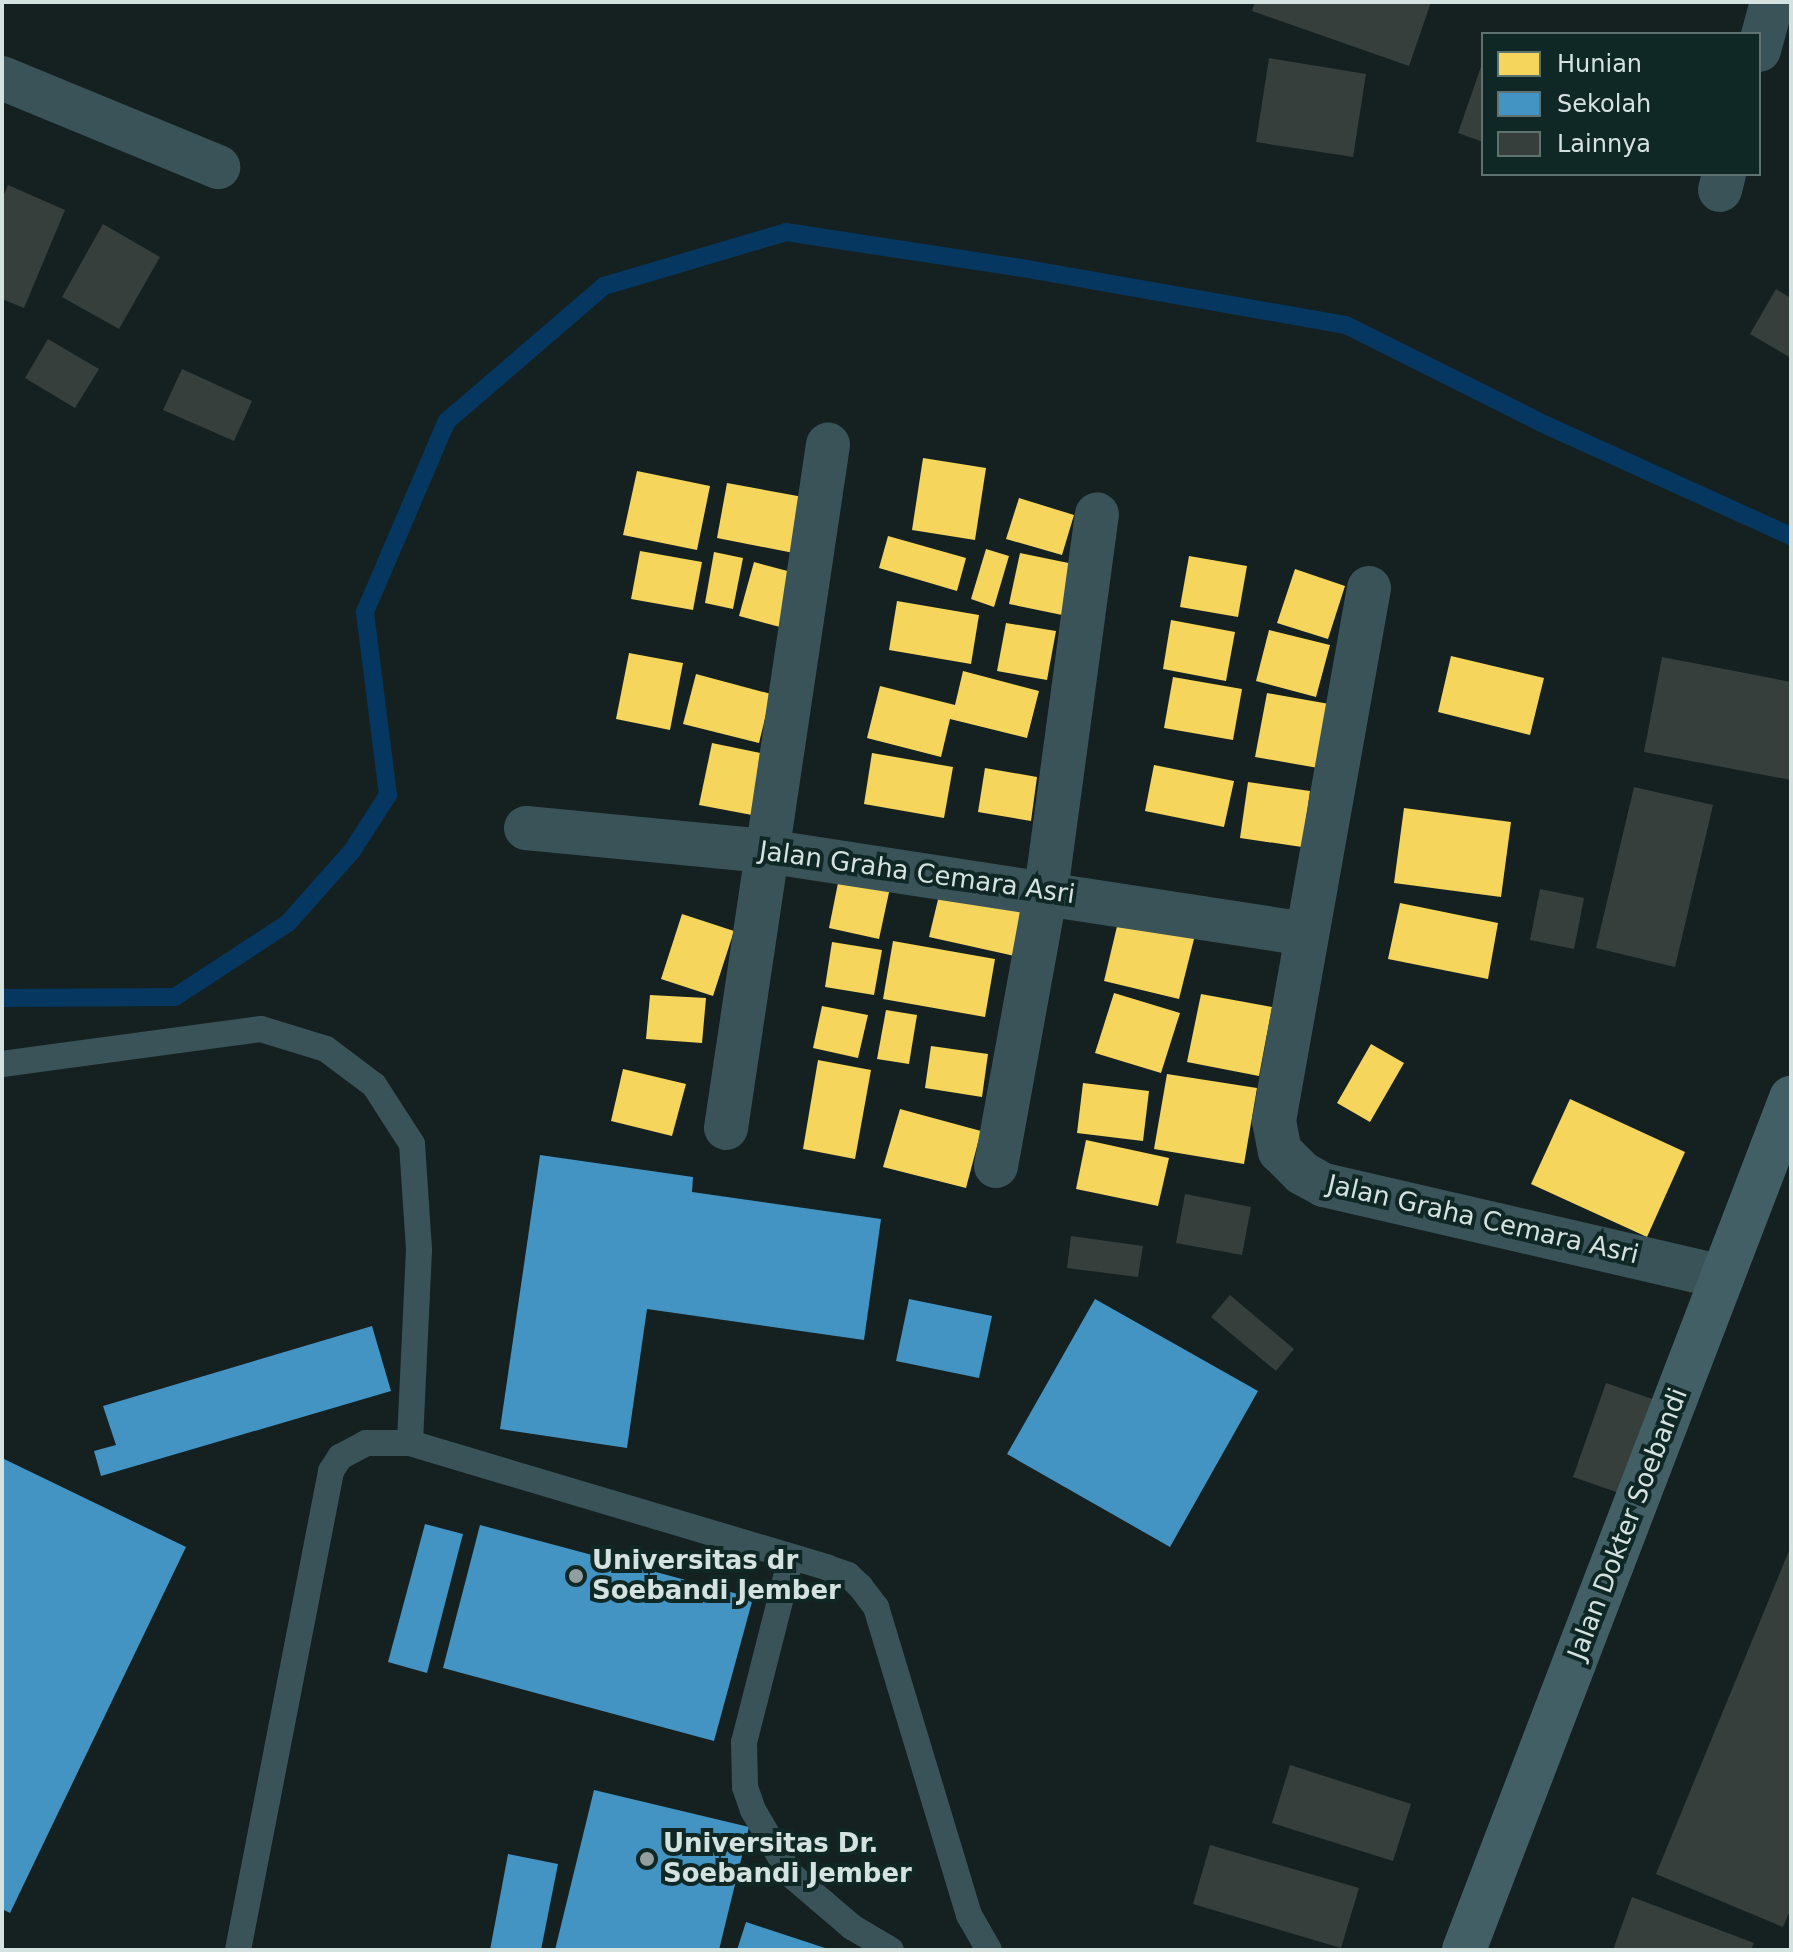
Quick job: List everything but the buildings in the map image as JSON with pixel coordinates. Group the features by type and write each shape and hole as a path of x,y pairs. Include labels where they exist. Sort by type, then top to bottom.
{"main road":[{"name":"Jalan Dokter Soebandi","path":"1464,1950 1791,1098"}],"street":[{"path":"1761,43 1772,2"},
{"path":"2,78 218,167"},
{"path":"726,1128 828,445"},
{"path":"996,1166 1046,891 1097,514"},
{"name":"Jalan Graha Cemara Asri","path":"1369,588 1274,1121 1280,1151 1302,1173 1324,1185 1723,1277"},
{"name":"Jalan Graha Cemara Asri","path":"526,828 766,851 1046,891 1306,934"}],"lane":[{"path":"2,1064 261,1029 326,1049 374,1085 412,1144 419,1250 410,1443"},
{"path":"238,1950 331,1471 340,1457 366,1443 410,1443 848,1575 876,1607 969,1915 989,1950"},
{"path":"791,1558 744,1742 745,1787 753,1810 790,1874 842,1920 891,1950"}],"waterway":[{"path":"2,998 175,997 288,923 352,851 388,795 365,612 447,421 604,286 786,232 1022,268 1346,325 1548,426 1791,536"}],"place":[{"name":"Universitas dr Soebandi Jember","path":"576,1576"},
{"name":"Universitas Dr. Soebandi Jember","path":"647,1859"}]}
